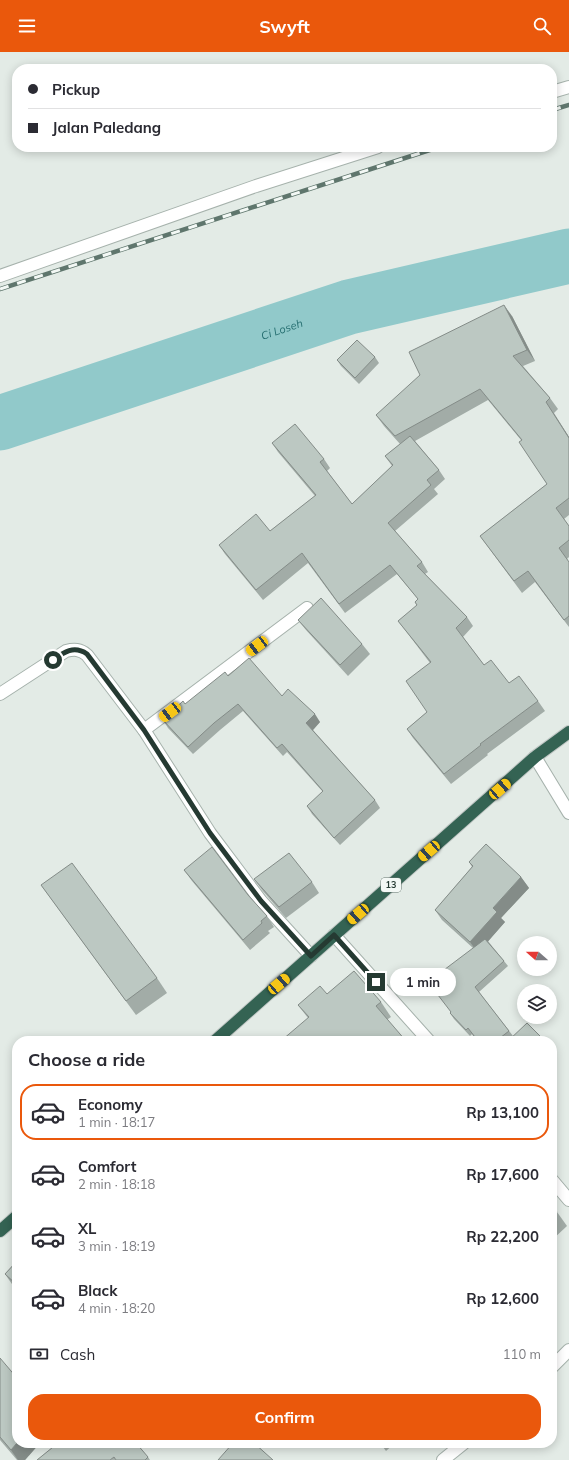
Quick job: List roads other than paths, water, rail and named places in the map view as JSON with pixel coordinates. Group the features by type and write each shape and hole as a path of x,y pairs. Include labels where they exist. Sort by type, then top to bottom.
{"highway":[{"name":"13","path":"220,1036 535,757 569,732"},
{"path":"0,1231 12,1220"}],"street":[{"path":"557,91 569,87"},
{"path":"0,276 256,186 362,152"},
{"path":"144,730 307,608"},
{"path":"0,694 66,651 74,649 82,650 87,654 144,730 210,833 261,901 311,956"},
{"path":"535,757 569,813"},
{"path":"334,935 424,1036"},
{"path":"557,1186 569,1200"},
{"path":"557,1362 569,1350"},
{"path":"443,1460 458,1448"}],"waterway":[{"name":"Ci Loseh","path":"0,423 349,307 569,256"}],"railway":[{"path":"557,109 569,105"},
{"path":"0,289 424,152"}]}
